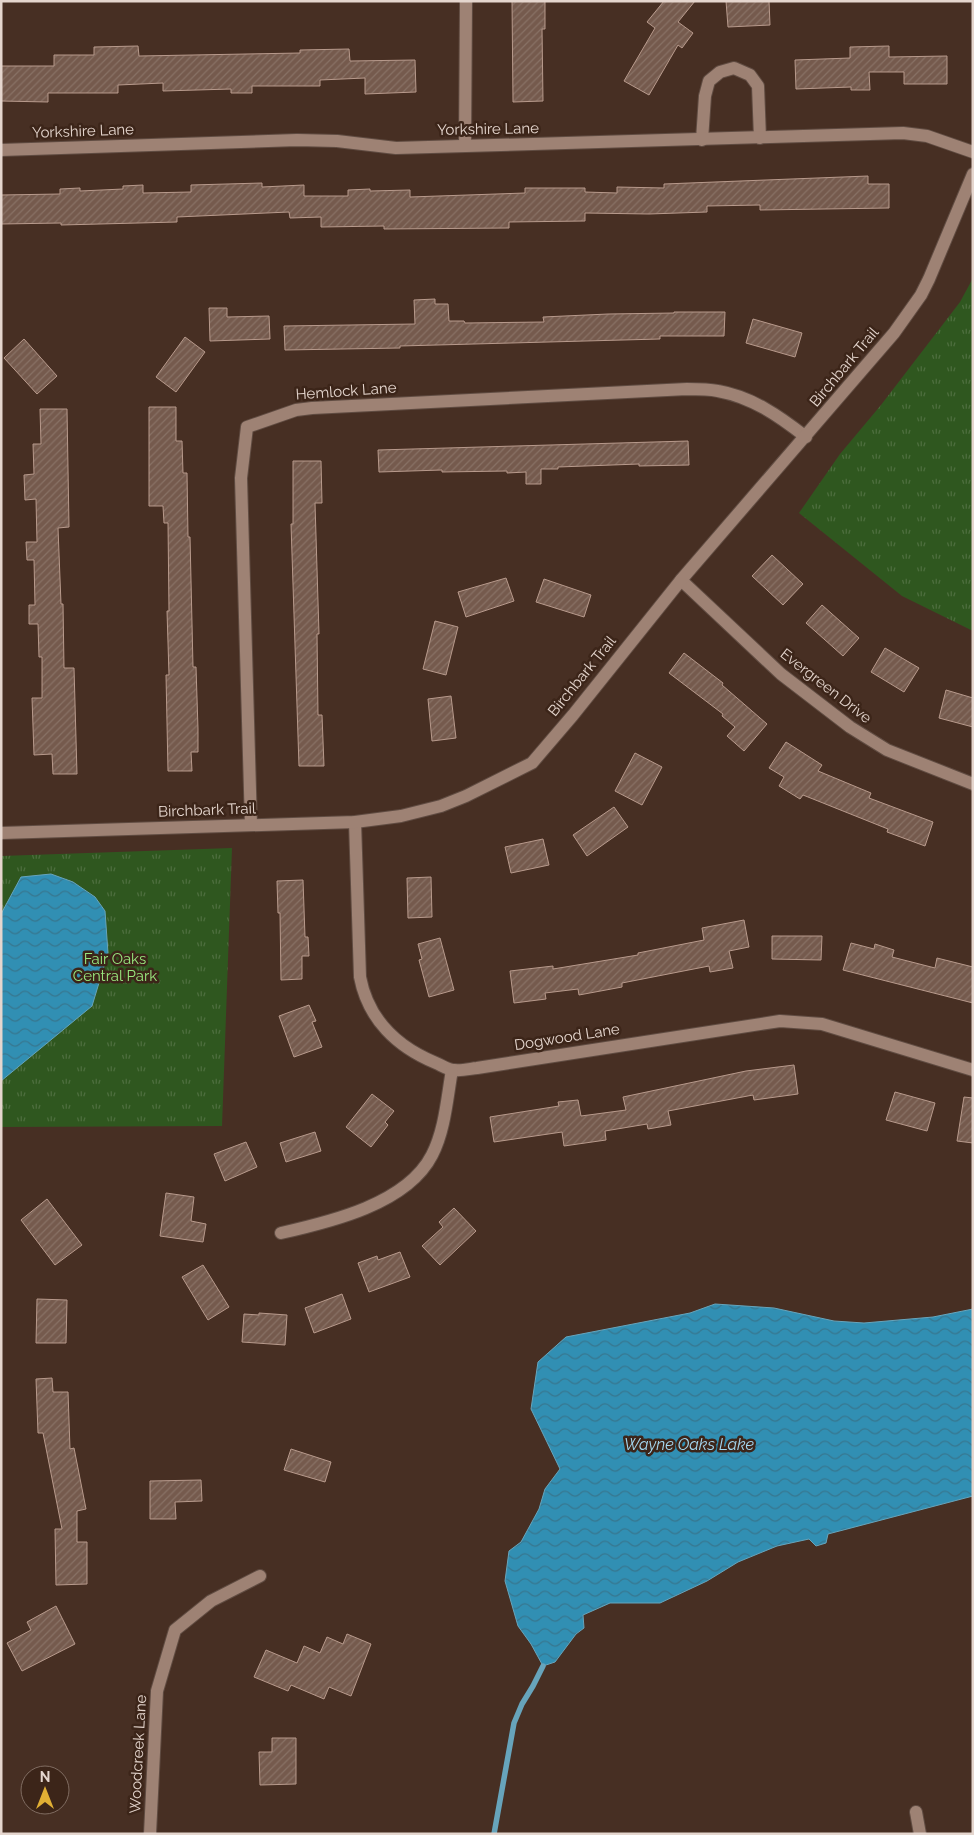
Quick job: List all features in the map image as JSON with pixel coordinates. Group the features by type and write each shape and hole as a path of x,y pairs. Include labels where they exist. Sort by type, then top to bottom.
{"street":[{"path":"465,146 466,1"},
{"path":"702,140 706,96 710,81 720,72 734,68 750,75 758,86 760,138"},
{"name":"Yorkshire Lane","path":"1,150 298,140 337,141 396,148 903,134 926,136 973,152"},
{"name":"Birchbark Trail","path":"1,833 355,822 407,815 441,806 466,796 532,762 573,715 681,580 894,333 921,296 938,260 973,174"},
{"name":"Hemlock Lane","path":"251,825 241,478 247,427 296,410 312,408 687,389 717,390 753,401 781,418 806,437"},
{"name":"Evergreen Drive","path":"681,580 781,674 850,727 887,750 973,784"},
{"name":"Dogwood Lane","path":"355,822 362,990 383,1028 428,1060 452,1070 477,1068 780,1021 822,1024 973,1070"},
{"path":"281,1233 317,1225 380,1202 407,1184 431,1157 438,1142 452,1070"},
{"name":"Woodcreek Lane","path":"150,1834 156,1691 175,1630 211,1601 260,1576"},
{"path":"916,1812 920,1834"}],"green space":[{"path":"973,278 973,631 902,596 799,513 840,454 881,405 960,302"},
{"name":"Fair Oaks Central Park","path":"232,848 222,1126 1,1127 1,856"}],"water":[{"path":"51,874 73,882 95,897 105,911 108,953 92,1006 1,1081 1,914 21,877"},
{"name":"Wayne Oaks Lake","path":"715,1304 774,1308 834,1321 864,1323 933,1317 973,1309 973,1496 828,1534 826,1543 816,1546 809,1539 777,1546 738,1562 707,1581 660,1603 610,1603 583,1615 584,1628 576,1634 555,1662 543,1666 518,1626 505,1581 509,1551 521,1542 539,1509 545,1489 560,1469 531,1409 538,1362 566,1337 690,1313"}],"building":[{"path":"512,1 545,1 545,29 542,29 543,101 513,102"},
{"path":"664,1 695,1 678,22 693,33 682,48 678,45 649,95 624,81 655,28 647,22"},
{"path":"726,1 769,1 770,25 728,27"},
{"path":"138,46 139,56 300,53 300,50 349,49 350,61 415,60 416,92 365,94 365,78 320,80 320,86 252,86 252,93 231,93 231,89 163,91 163,83 118,85 118,93 48,93 48,102 1,101 1,66 54,66 54,55 94,55 94,47"},
{"path":"889,46 889,57 947,56 947,84 904,84 904,72 869,72 870,90 851,90 851,87 796,89 795,60 850,58 850,47"},
{"path":"868,176 868,184 889,184 889,208 760,210 760,205 707,206 707,212 649,214 585,213 585,221 509,222 509,228 384,229 384,226 321,227 321,217 290,218 289,212 177,217 177,222 61,225 61,223 1,224 1,195 60,194 60,189 80,188 80,191 123,189 123,186 143,185 143,193 191,192 191,185 262,183 262,187 304,185 304,196 348,196 348,190 370,189 370,191 410,190 410,197 525,193 525,188 585,188 585,192 617,193 617,187 664,188 664,184"},
{"path":"435,299 435,304 448,304 449,321 464,321 465,323 544,322 543,317 608,314 725,312 724,336 660,336 660,339 285,350 284,326 415,324 414,300"},
{"path":"209,308 227,308 227,317 269,316 270,339 210,341"},
{"path":"753,319 802,333 795,357 746,343"},
{"path":"185,337 205,352 176,392 156,377"},
{"path":"24,339 57,376 37,394 4,358"},
{"path":"149,407 176,407 176,441 182,441 183,473 187,473 193,667 196,667 198,729 198,752 191,752 192,771 168,771 166,675 169,675 167,611 169,611 168,523 164,523 163,506 149,506"},
{"path":"40,409 67,409 69,527 58,528 61,604 63,604 64,668 74,668 77,774 53,774 52,754 34,755 32,698 42,698 42,657 39,657 38,624 29,624 29,605 35,605 34,560 27,560 26,542 37,542 36,499 25,500 24,475 34,474 33,444 41,444"},
{"path":"688,441 689,465 639,466 639,464 541,469 541,484 526,484 526,472 442,472 442,470 379,472 378,450"},
{"path":"293,461 321,461 322,503 315,503 319,634 317,634 318,715 322,715 324,766 299,766 291,524 293,524"},
{"path":"772,555 803,584 783,605 752,576"},
{"path":"506,578 514,601 466,617 458,592"},
{"path":"544,579 591,595 584,617 536,602"},
{"path":"822,605 859,638 843,656 806,623"},
{"path":"435,621 458,627 446,675 423,669"},
{"path":"885,648 919,668 904,692 871,672"},
{"path":"684,653 723,683 722,685 767,724 744,751 727,736 735,727 722,716 723,714 669,673"},
{"path":"946,690 973,698 973,727 939,718"},
{"path":"451,696 456,738 432,741 428,699"},
{"path":"786,742 822,765 818,771 871,793 869,798 933,822 925,846 887,832 888,829 803,795 800,799 779,786 784,777 769,768"},
{"path":"635,753 662,767 642,805 615,791"},
{"path":"614,807 628,827 587,856 573,835"},
{"path":"543,839 549,865 511,873 505,847"},
{"path":"431,877 432,917 408,918 407,878"},
{"path":"303,880 305,937 308,937 309,956 302,956 302,979 281,980 280,913 278,913 277,881"},
{"path":"744,920 749,947 729,951 733,968 710,972 709,966 622,983 622,987 579,995 578,989 545,993 546,999 514,1003 510,971 553,966 553,969 638,955 638,953 704,940 702,928"},
{"path":"772,936 822,936 821,960 772,959"},
{"path":"440,938 454,990 429,997 419,960 422,959 418,944"},
{"path":"851,943 874,949 875,944 894,950 892,957 935,968 937,958 973,967 973,1003 843,970"},
{"path":"309,1005 316,1021 312,1022 322,1047 294,1057 279,1016"},
{"path":"794,1065 798,1094 754,1100 753,1095 668,1111 671,1125 648,1129 647,1124 605,1131 606,1140 564,1146 562,1132 494,1142 490,1117 559,1106 558,1102 578,1100 581,1116 626,1110 623,1097 746,1071"},
{"path":"895,1092 935,1103 927,1131 886,1120"},
{"path":"372,1094 394,1111 385,1122 388,1125 371,1147 346,1127"},
{"path":"964,1097 973,1098 973,1143 957,1141"},
{"path":"315,1132 321,1151 286,1162 280,1143"},
{"path":"246,1142 257,1167 225,1181 214,1154"},
{"path":"166,1193 194,1197 191,1221 206,1224 203,1242 160,1236"},
{"path":"47,1199 82,1245 55,1265 21,1220"},
{"path":"454,1208 476,1231 440,1265 422,1246 443,1227 439,1222"},
{"path":"400,1252 410,1277 369,1292 358,1263 377,1256 378,1260"},
{"path":"203,1265 229,1307 208,1320 182,1277"},
{"path":"342,1294 351,1319 314,1333 305,1308"},
{"path":"37,1299 67,1300 66,1343 36,1343"},
{"path":"259,1313 287,1315 285,1345 242,1342 244,1314 259,1315"},
{"path":"52,1378 53,1392 68,1392 70,1449 74,1448 86,1509 77,1511 77,1542 87,1542 87,1584 56,1585 55,1529 62,1529 43,1433 38,1433 36,1379"},
{"path":"291,1449 331,1462 325,1482 284,1470"},
{"path":"201,1480 202,1501 175,1502 176,1519 150,1519 150,1481"},
{"path":"56,1606 75,1644 22,1671 7,1643 31,1630 27,1622"},
{"path":"347,1634 371,1644 351,1696 329,1687 324,1699 291,1685 288,1691 254,1677 266,1650 297,1663 304,1646 320,1653 327,1637 343,1644"},
{"path":"272,1738 296,1738 296,1784 260,1785 259,1752 272,1752"}],"waterway":[{"path":"494,1834 514,1723 543,1666"}]}
